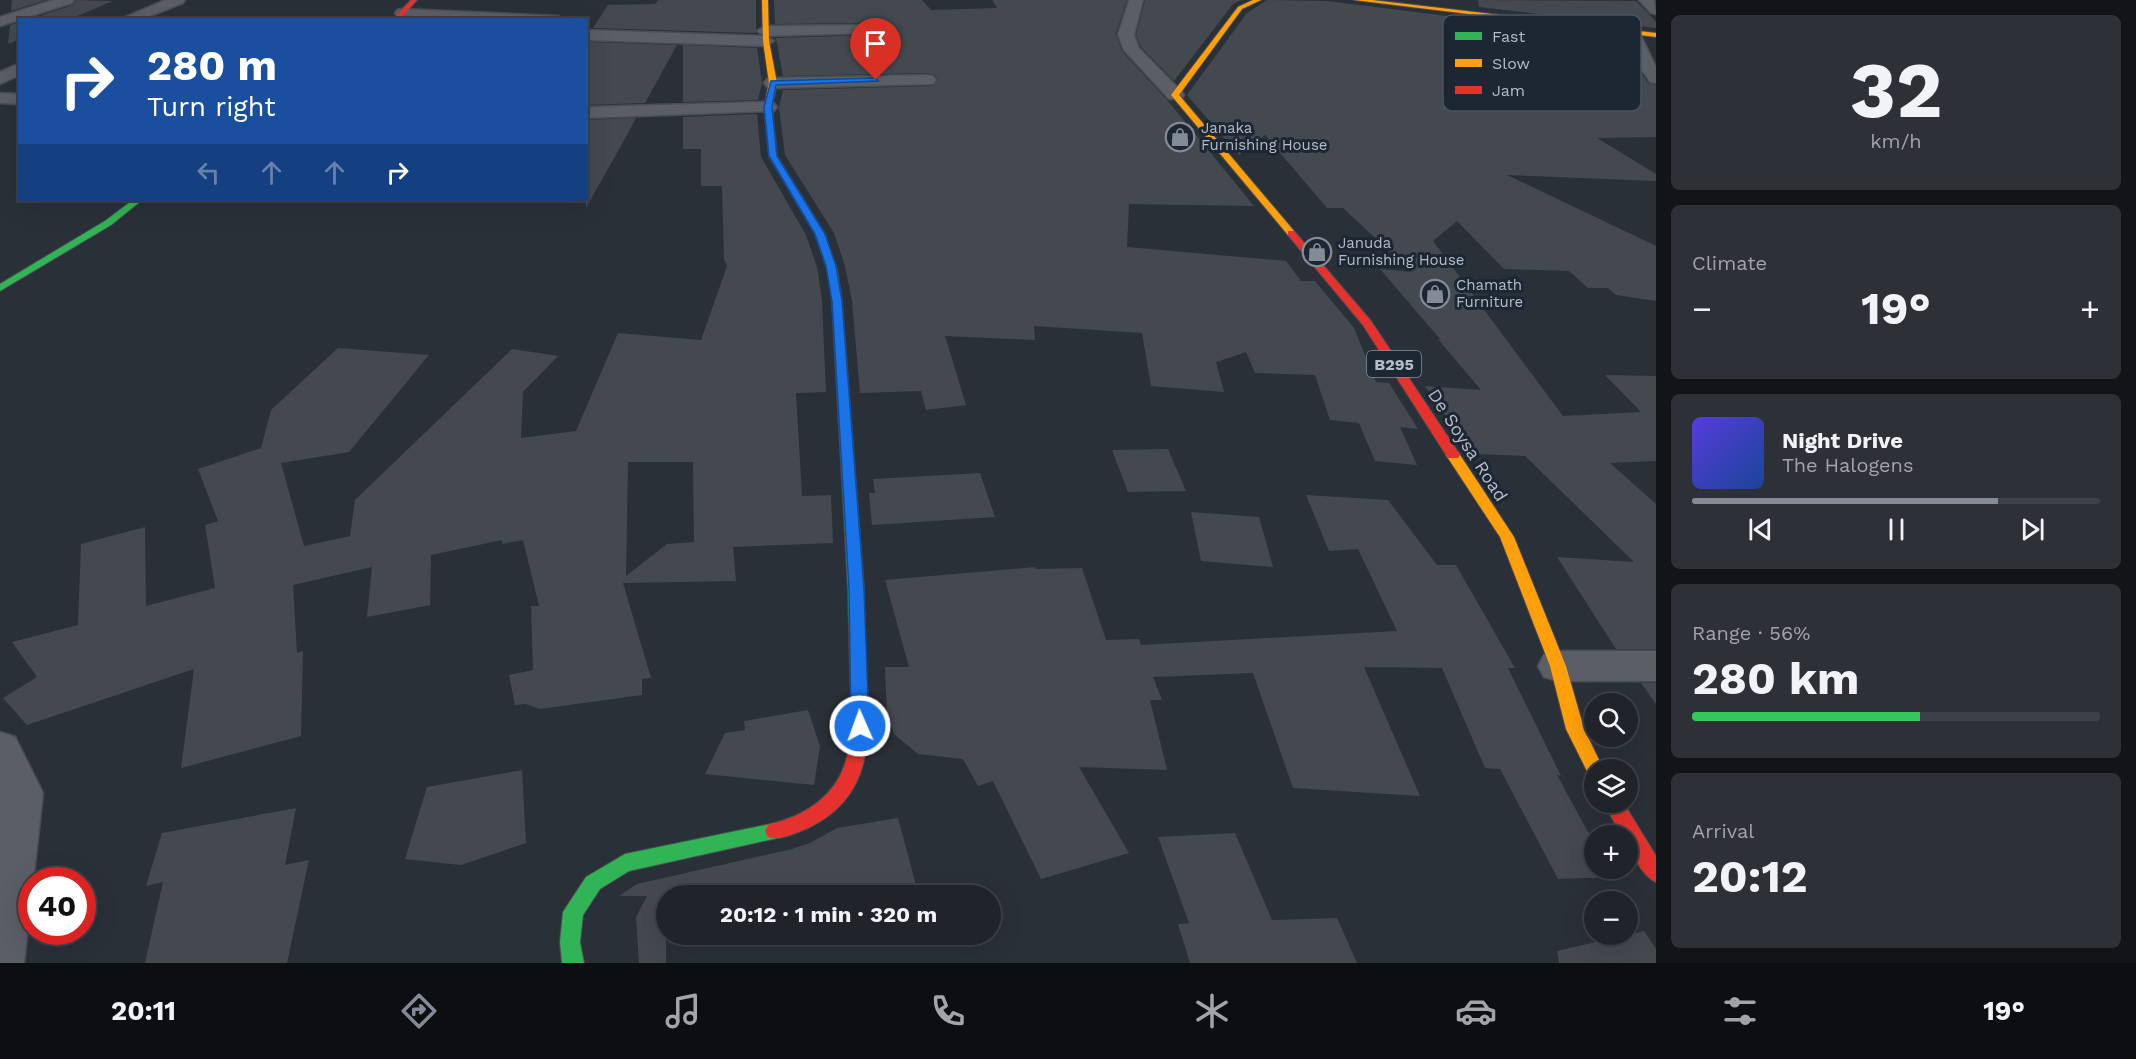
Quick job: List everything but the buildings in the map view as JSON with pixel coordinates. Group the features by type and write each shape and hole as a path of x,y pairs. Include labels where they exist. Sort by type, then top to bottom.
{"main road":[{"path":"398,16 414,0"},
{"path":"573,963 570,942 573,912 593,883 626,862 792,827 818,813 843,791 857,759 860,726 856,589 837,301 831,266 820,234 773,156 768,107 773,83 766,36 765,0"},
{"path":"1175,95 1239,4 1258,0"},
{"path":"1356,0 1485,15"},
{"path":"1436,0 1563,15"},
{"path":"1641,24 1656,26"},
{"path":"1641,33 1656,35"},
{"name":"De Soysa Road","path":"1175,95 1367,323 1507,537 1558,666 1575,729 1590,759"},
{"path":"0,288 108,223 137,201"},
{"path":"1619,813 1656,873"}],"street":[{"path":"0,22 67,0"},
{"path":"131,18 178,0"},
{"path":"1136,0 1126,35 1132,50 1175,95"},
{"path":"1646,0 1656,10"},
{"path":"398,16 478,18"},
{"path":"588,35 766,36 866,30"},
{"path":"1641,53 1656,78"},
{"path":"0,79 18,69"},
{"path":"773,83 927,80"},
{"path":"0,99 18,99"},
{"path":"588,113 768,107"},
{"path":"1558,666 1656,666"},
{"path":"0,750 20,793 0,957"}],"traffic: fast":[{"path":"0,288 108,223 137,201"},
{"path":"832,269 837,301 856,589 858,670"},
{"path":"573,963 570,942 573,912 593,883 625,863 775,831"}],"traffic: slow":[{"path":"765,0 766,41 773,83 768,107 773,156 820,234 832,269"},
{"path":"1258,0 1240,8 1175,95 1291,233"},
{"path":"1357,0 1485,15"},
{"path":"1641,33 1656,35"},
{"path":"1453,455 1507,537 1558,666 1575,729 1590,759"}],"traffic: jam":[{"path":"397,18 414,0"},
{"path":"1291,233 1367,323 1453,455"},
{"path":"775,831 815,815 846,785 857,758 860,737 858,670"},
{"path":"1619,813 1656,873"}],"place":[{"name":"Janaka Furnishing House","path":"1180,137"},
{"name":"Januda Furnishing House","path":"1317,252"},
{"name":"Chamath Furniture","path":"1435,294"}],"route":[{"path":"860,726 856,589 837,301 831,266 820,234 808,210 785,178 773,156 769,137 768,107 773,83 876,80"}]}
